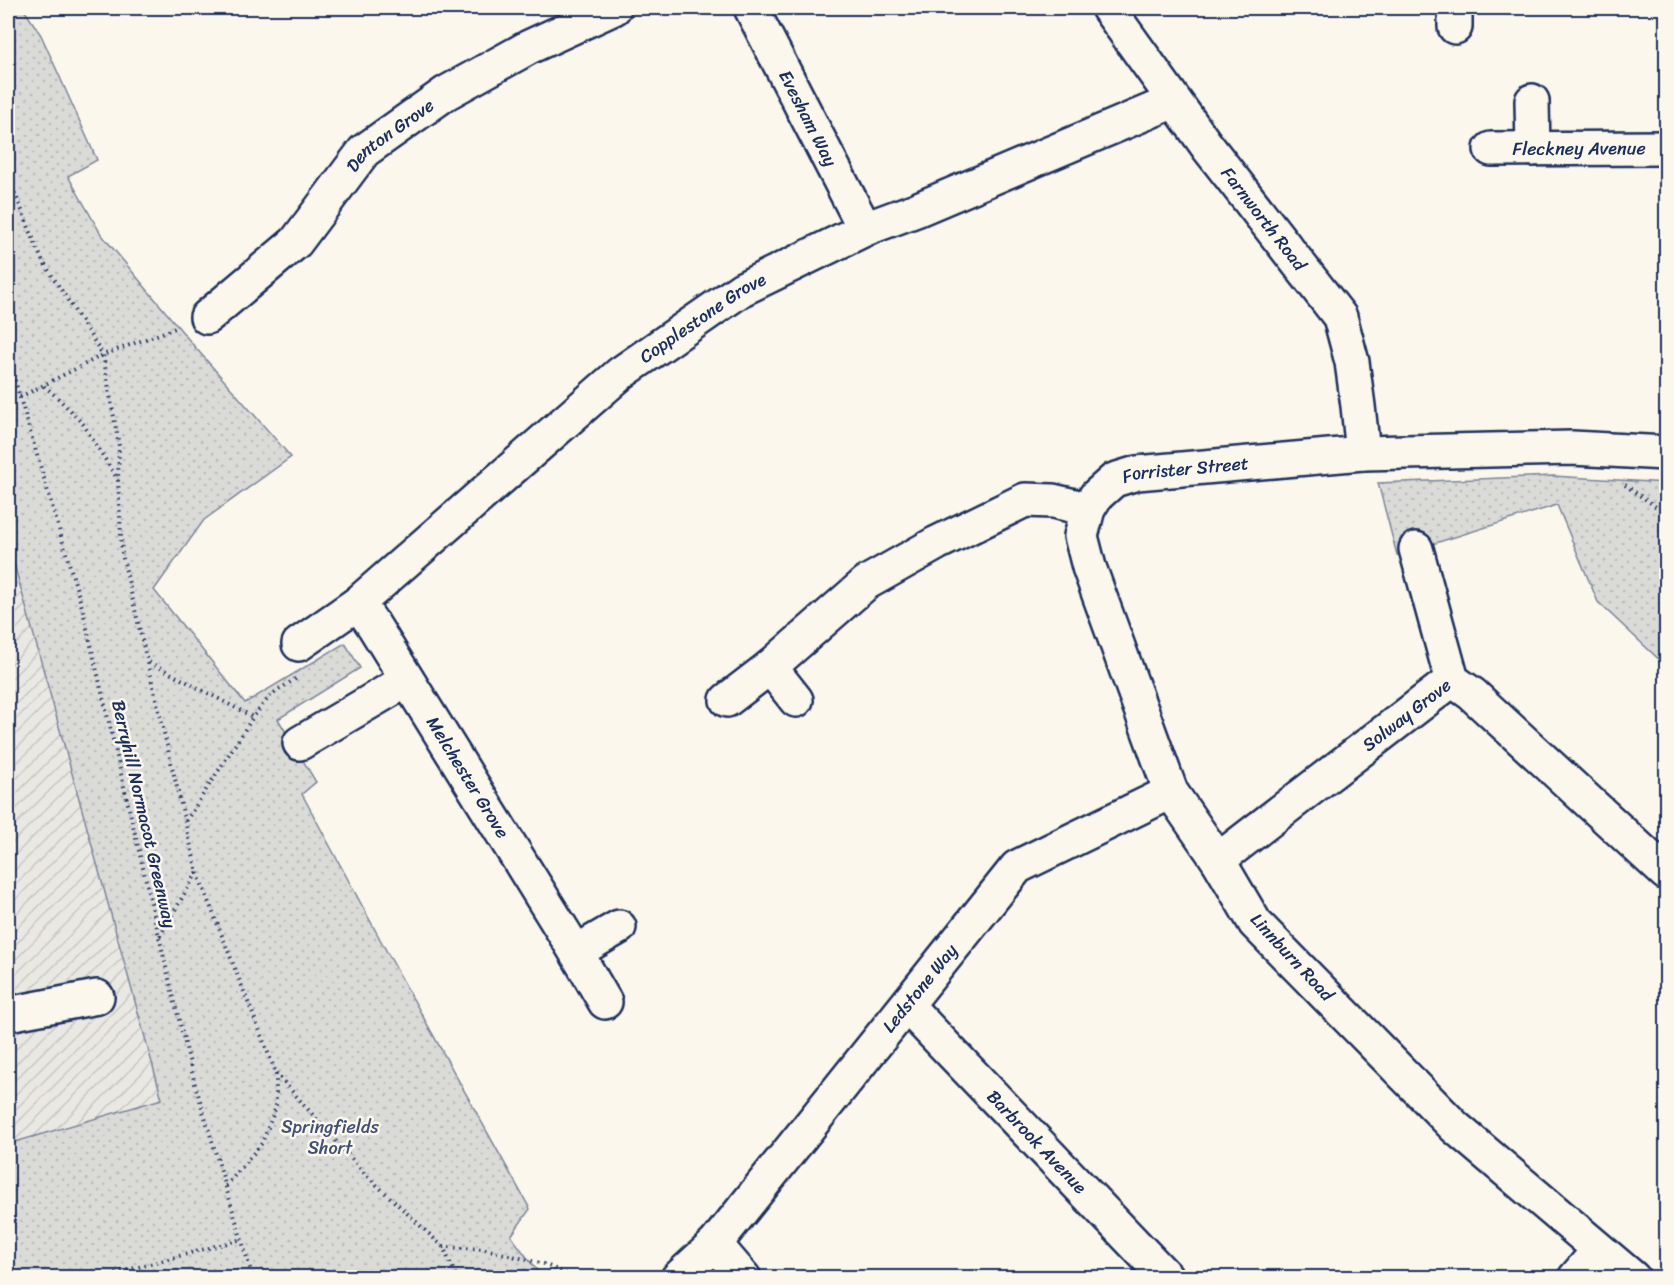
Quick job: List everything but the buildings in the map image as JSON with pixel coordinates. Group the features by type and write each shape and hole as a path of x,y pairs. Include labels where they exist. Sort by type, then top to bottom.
{"street":[{"name":"Denton Grove","path":"207,317 296,242 364,151 446,93 529,47 615,8"},
{"name":"Evesham Way","path":"751,8 865,229"},
{"name":"Farnworth Road","path":"1108,8 1207,146 1340,317 1352,362 1363,453"},
{"name":"Copplestone Grove","path":"299,644 358,603 621,373 742,289 865,229 916,210 1174,101"},
{"path":"1532,101 1533,149"},
{"name":"Fleckney Avenue","path":"1491,149 1666,148"},
{"name":"Forrister Street","path":"1088,509 1096,496 1114,480 1137,473 1363,453 1572,448 1666,453"},
{"path":"727,700 770,667 866,583 937,543 1025,500 1053,501 1088,509"},
{"name":"Linnburn Road","path":"1088,509 1081,536 1089,567 1171,792 1218,860 1255,923 1455,1127 1633,1278"},
{"path":"1416,549 1452,680"},
{"name":"Melchester Grove","path":"358,603 605,1002"},
{"path":"770,667 796,700"},
{"path":"300,743 407,680"},
{"name":"Solway Grove","path":"1218,860 1452,680 1472,694 1666,873"},
{"name":"Ledstone Way","path":"678,1278 715,1244 1017,867 1171,792"},
{"path":"576,952 619,927"},
{"path":"8,1014 97,997"},
{"name":"Barbrook Avenue","path":"907,1006 1167,1278"},
{"path":"715,1244 744,1278"},
{"path":"1575,1278 1599,1250"}],"path":[{"path":"8,176 42,260 103,355 118,446 122,554 197,872 276,1073 365,1174 443,1247 457,1278"},
{"path":"20,397 103,355 207,317"},
{"name":"Berryhill Normacot Greenway","path":"8,357 82,606 195,1084 253,1278"},
{"path":"44,386 83,424 118,480"},
{"path":"147,661 253,717"},
{"path":"185,821 253,717 271,695"},
{"path":"159,937 197,872"},
{"path":"226,1186 262,1143 276,1107 276,1073"},
{"path":"98,1278 242,1239"},
{"path":"443,1247 485,1249 544,1264 575,1278"}],"shaded area":[{"path":"8,540 162,1100 8,1144"}],"green space":[{"name":"Springfields Short","path":"8,8 23,8 41,35 97,160 68,176 101,234 194,346 291,457 204,520 154,590 245,703 345,643 360,668 278,719 316,782 302,794 530,1209 511,1236 541,1276 539,1277 8,1277 8,1144 162,1099 8,542"},
{"path":"1553,476 1666,483 1666,666 1598,602 1557,505 1397,555 1378,483"}]}
